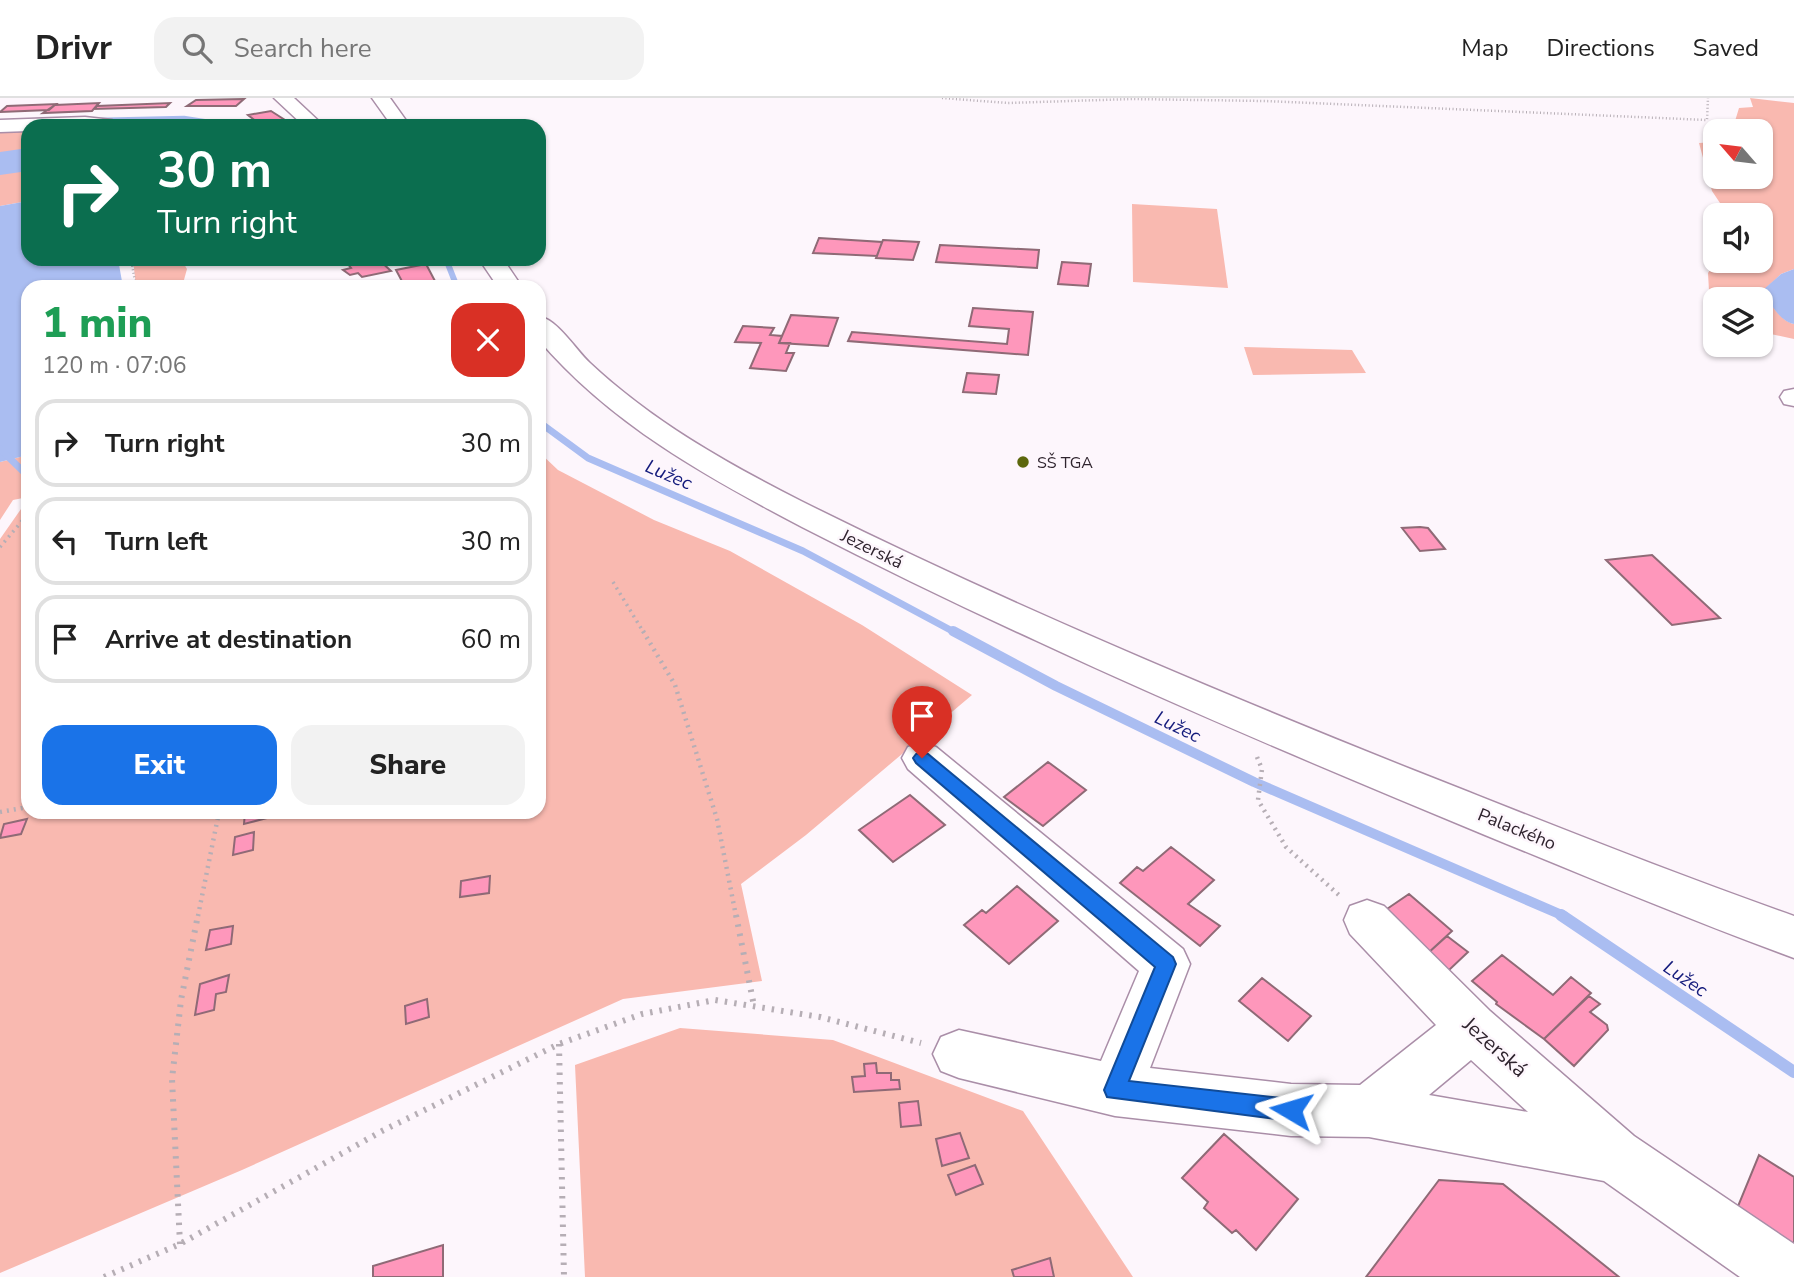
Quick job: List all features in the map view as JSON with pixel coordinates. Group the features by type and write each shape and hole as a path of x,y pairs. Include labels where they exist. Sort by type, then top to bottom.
{"street":[{"path":"283,98 307,119"},
{"path":"381,98 396,119"},
{"path":"0,126 21,125"},
{"name":"Jezerská","path":"546,333 589,379 643,422 747,486 940,583 1242,717"},
{"name":"Palackého","path":"1242,717 1715,908 1794,937"},
{"path":"922,758 1166,964 1115,1090"},
{"name":"Jezerská","path":"1367,920 1472,1028 1615,1155 1791,1277"},
{"path":"1369,1111 1472,1028"},
{"path":"960,1054 1115,1090 1291,1110 1369,1111 1615,1155"}],"path":[{"path":"942,98 1008,103 1132,99 1265,101 1707,120 1708,98"},
{"path":"0,547 21,522"},
{"path":"613,582 675,685 718,819 754,1006"},
{"path":"1262,769 1258,800 1286,847 1367,920"},
{"path":"0,812 21,808"},
{"path":"180,1244 172,1079 181,1000 218,819"},
{"path":"104,1277 180,1244 382,1131 559,1044 642,1014 715,1000 820,1017 960,1054"},
{"path":"559,1044 564,1277"}],"shaded area":[{"path":"1750,98 1794,103 1794,269 1781,274 1767,287 1709,287 1708,273 1773,273 1773,203 1720,203 1711,189 1773,189 1773,119 1736,119 1739,108 1753,107"},
{"path":"0,125 21,126 21,202 0,206"},
{"path":"1132,204 1217,209 1228,288 1133,282"},
{"path":"134,266 185,266 187,269 184,280 135,280"},
{"path":"1773,306 1780,315 1794,324 1794,339 1773,335"},
{"path":"1244,347 1352,350 1366,373 1253,375"},
{"path":"21,457 21,498 13,500 0,520 0,462"},
{"path":"546,459 558,470 654,520 730,551 862,625 972,695 806,835 741,884 762,981 623,999 242,1170 0,1273 0,539 21,509 21,819 546,819"},
{"path":"680,1028 833,1040 1023,1111 1133,1277 585,1277 575,1065"}],"water":[{"path":"21,149 21,172 0,175 0,152"},
{"path":"21,202 21,266 119,266 122,280 21,280 21,457 0,462 0,206"},
{"path":"1794,269 1794,324 1784,320 1773,307 1773,287 1766,287 1781,274"}],"building":[{"path":"244,99 236,106 187,106 196,100"},
{"path":"99,103 92,111 43,113 55,105"},
{"path":"170,103 166,107 94,109 97,106"},
{"path":"56,104 49,110 0,112 7,106"},
{"path":"271,111 283,119 253,119 248,115"},
{"path":"819,238 882,242 877,256 813,253"},
{"path":"883,240 919,242 913,260 876,258"},
{"path":"940,245 1039,250 1037,268 936,262"},
{"path":"1062,262 1091,264 1088,286 1058,284"},
{"path":"349,266 386,266 391,271 362,277 358,273 350,275 343,270 351,268"},
{"path":"427,266 434,280 401,280 396,270"},
{"path":"973,308 1033,312 1028,355 848,341 852,332 1007,344 1009,329 969,326"},
{"path":"791,315 838,318 828,346 779,343"},
{"path":"743,326 774,328 770,335 782,336 779,343 790,343 786,353 794,353 786,371 750,368 761,343 735,342"},
{"path":"967,373 999,375 996,394 963,392"},
{"path":"1402,528 1428,528 1445,549 1420,551"},
{"path":"1652,555 1720,618 1672,625 1606,560"},
{"path":"1048,762 1086,790 1043,826 1004,797"},
{"path":"910,795 945,825 893,862 859,830"},
{"path":"27,819 21,834 0,838 4,824"},
{"path":"244,819 263,819 244,824"},
{"path":"254,832 253,850 233,855 235,837"},
{"path":"1171,847 1214,880 1188,904 1220,926 1200,946 1120,883 1137,867 1143,871"},
{"path":"490,876 489,893 460,897 461,881"},
{"path":"1017,886 1058,921 1009,964 964,925 982,910 986,913"},
{"path":"1409,894 1452,931 1427,954 1381,913"},
{"path":"233,926 231,944 206,950 210,930"},
{"path":"1447,936 1468,952 1447,972 1427,954"},
{"path":"1502,955 1553,995 1571,977 1591,993 1544,1039 1496,1004 1497,1002 1472,981"},
{"path":"229,975 226,992 216,994 214,1010 195,1015 200,984"},
{"path":"1262,978 1311,1016 1288,1041 1239,1001"},
{"path":"1589,996 1600,1004 1590,1012 1607,1025 1608,1030 1574,1066 1544,1039"},
{"path":"427,999 429,1017 406,1024 405,1006"},
{"path":"876,1063 877,1073 891,1073 891,1080 899,1080 900,1089 854,1092 852,1077 865,1076 864,1064"},
{"path":"918,1101 921,1125 901,1127 899,1103"},
{"path":"960,1133 969,1158 942,1166 936,1139"},
{"path":"1224,1134 1298,1199 1256,1250 1236,1230 1232,1233 1204,1208 1208,1202 1182,1178"},
{"path":"1759,1155 1794,1177 1794,1249 1736,1211"},
{"path":"975,1165 983,1184 956,1195 948,1175"},
{"path":"1439,1180 1503,1184 1619,1277 1366,1277"},
{"path":"443,1245 443,1277 373,1277 373,1266"},
{"path":"1050,1258 1054,1277 1014,1277 1012,1270"}],"waterway":[{"name":"Lužec","path":"140,119 190,119"},
{"name":"Lužec","path":"449,266 454,280"},
{"name":"Lužec","path":"546,427 588,458 803,551 956,633"},
{"path":"0,449 21,469"},
{"name":"Lužec","path":"953,631 1056,686 1254,782 1564,916"},
{"name":"Lužec","path":"1561,915 1794,1072"}],"place":[{"name":"SŠ TGA","path":"1023,462"}],"route":[{"path":"922,758 1166,964 1115,1090 1291,1110"}]}
